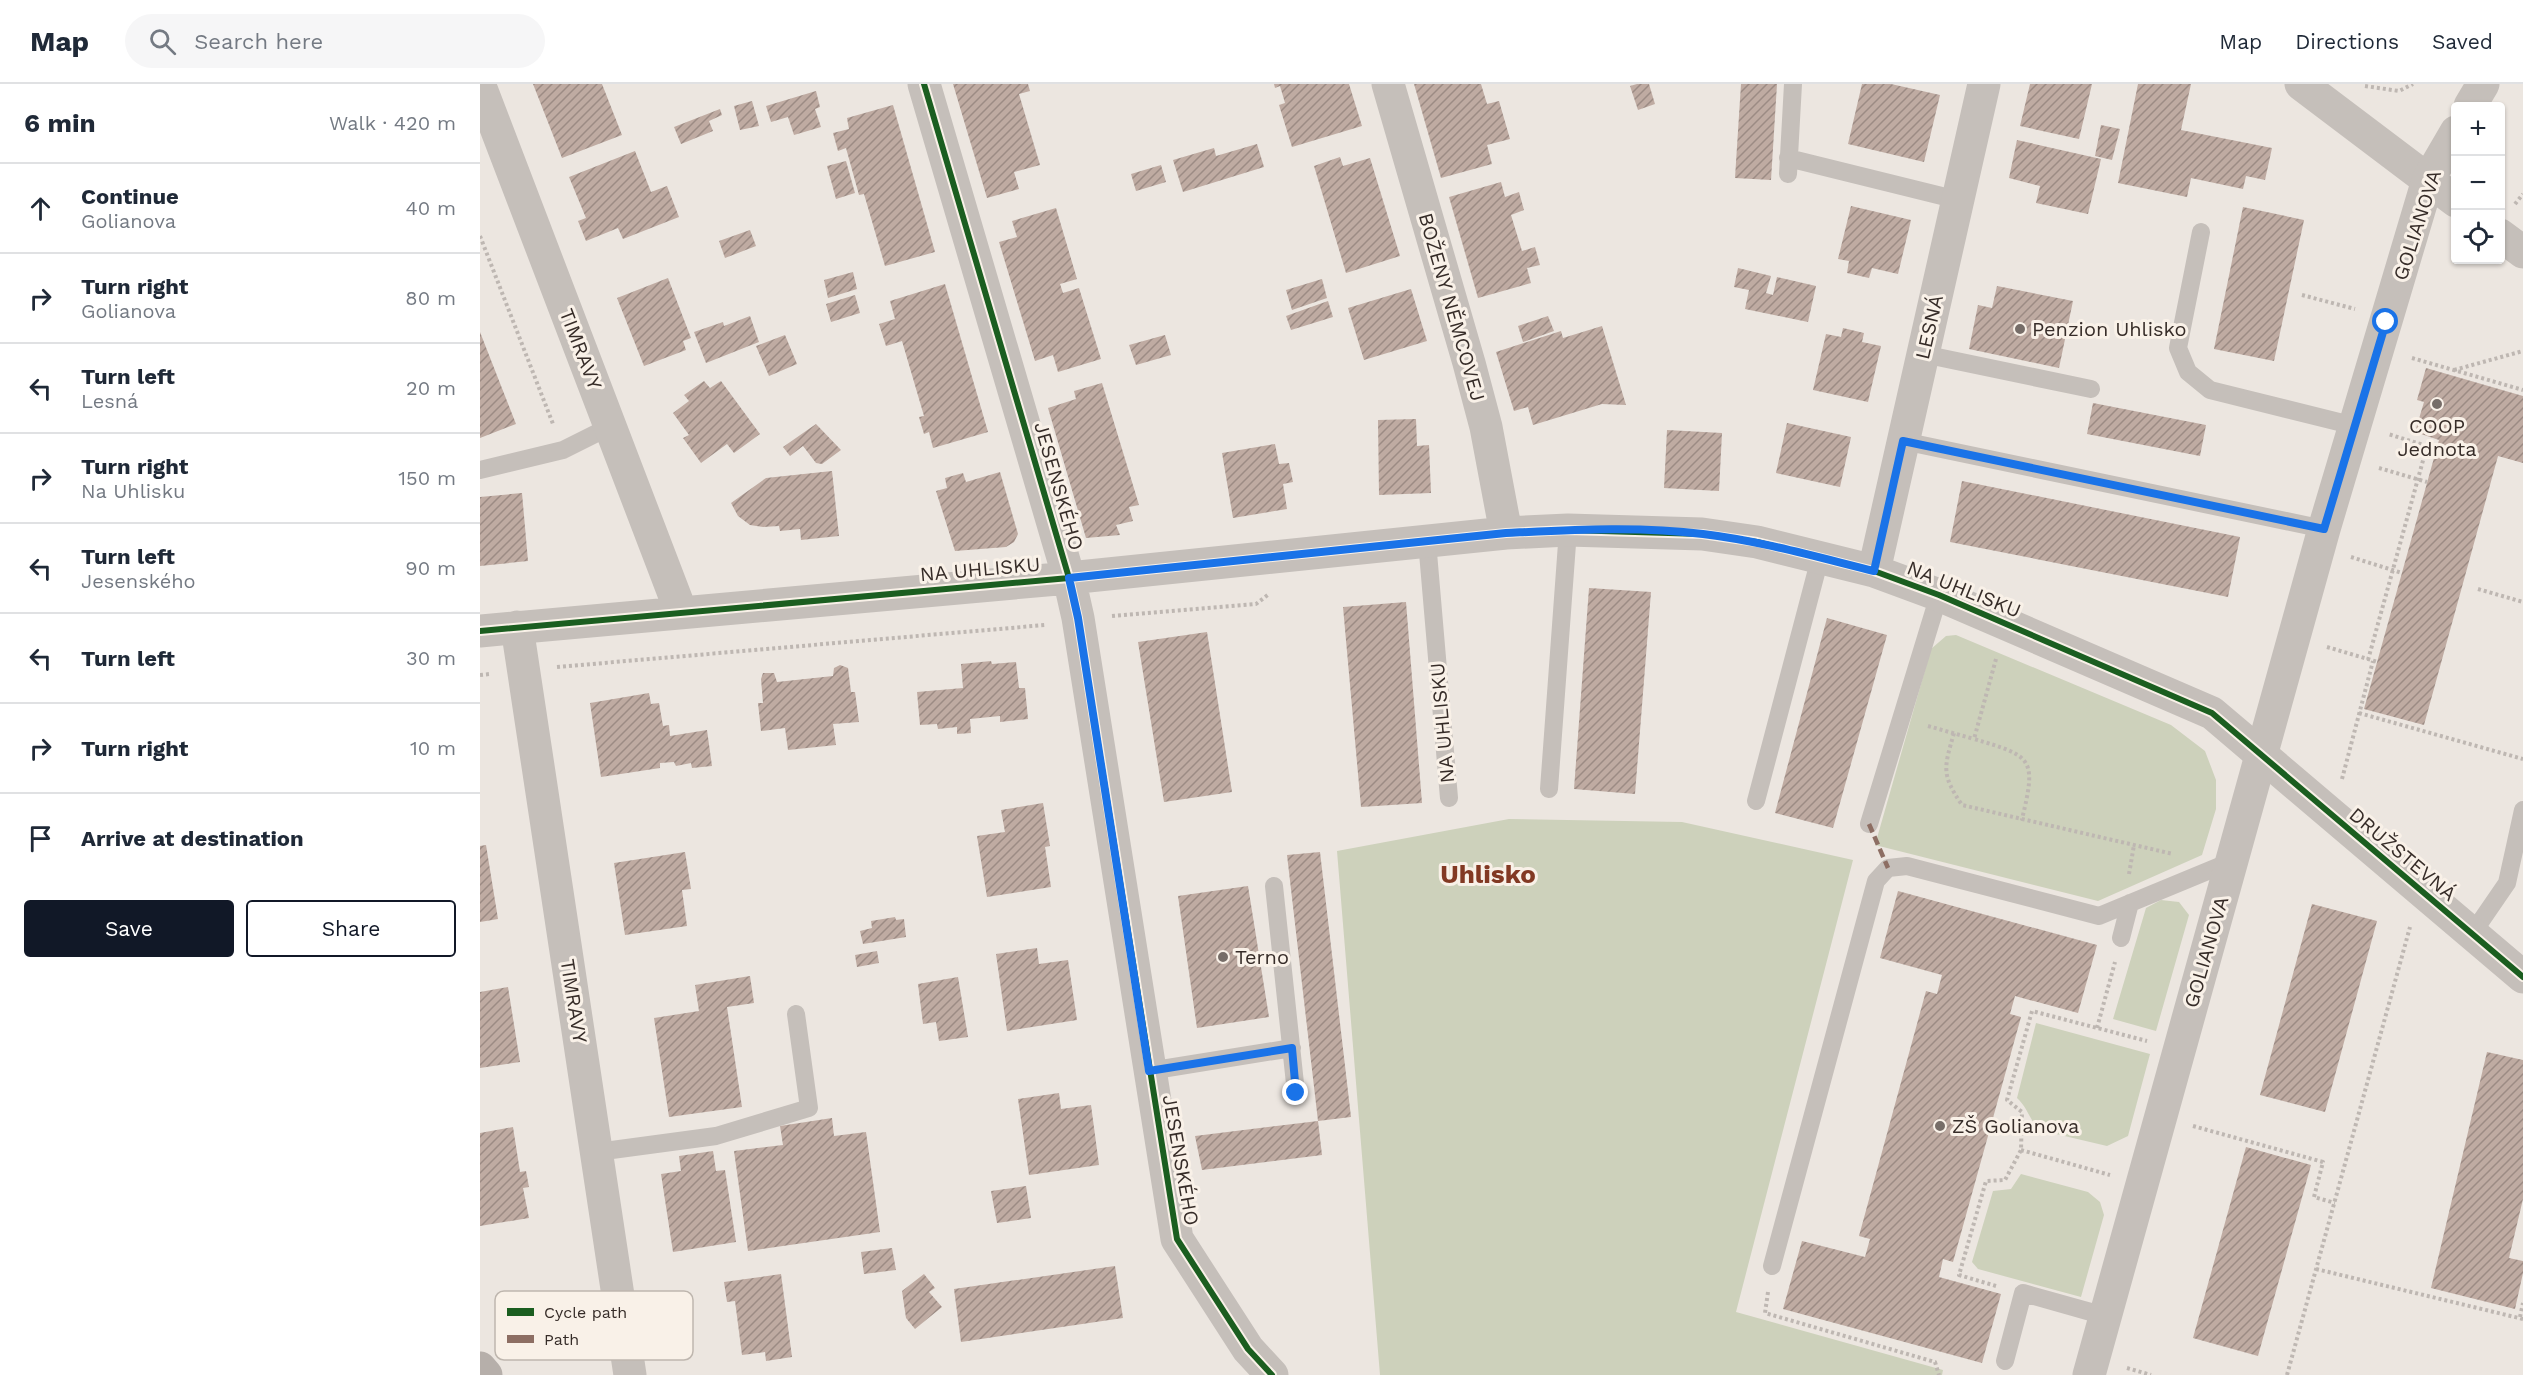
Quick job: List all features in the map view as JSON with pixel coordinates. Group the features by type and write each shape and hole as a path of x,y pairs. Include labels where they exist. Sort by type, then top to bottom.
{"main road":[{"path":"480,1368 486,1375"}],"street":[{"name":"JESENSKÉHO","path":"924,84 1069,578 1078,618 1149,1071 1178,1239 1248,1349 1272,1375"},
{"name":"BOŽENY NĚMCOVEJ","path":"1389,84 1472,373 1486,427 1506,533"},
{"name":"LESNÁ","path":"1874,571 1984,84"},
{"path":"2301,84 2451,197"},
{"path":"2472,102 2483,84"},
{"name":"TIMRAVY","path":"480,86 681,612"},
{"name":"GOLIANOVA","path":"2089,1375 2261,757 2371,430 2428,180 2451,141"},
{"path":"2505,239 2523,252"},
{"name":"NA UHLISKU","path":"480,631 1069,578 1506,533 1568,530 1702,534 1757,542 1874,571 1939,595 2212,713 2261,757"},
{"name":"TIMRAVY","path":"517,627 618,1291"},
{"name":"DRUŽSTEVNÁ","path":"2261,757 2523,977"},
{"name":"TIMRAVY","path":"628,1360 630,1375"}],"lane":[{"path":"1793,84 1788,166 1958,200"},
{"path":"2201,232 2178,348 2188,372 2210,390 2371,430"},
{"path":"1923,354 2091,389"},
{"path":"480,470 563,450 611,426"},
{"path":"1903,441 2333,541"},
{"path":"1549,789 1568,530"},
{"name":"NA UHLISKU","path":"1427,541 1449,798"},
{"path":"1756,801 1820,558"},
{"path":"1869,824 1939,595"},
{"path":"2472,934 2506,882 2523,810"},
{"path":"1772,1266 1876,881 1888,868 1907,866 2099,916 2232,861"},
{"path":"1274,886 1296,1093"},
{"path":"2121,938 2130,903"},
{"path":"597,1152 716,1136 809,1108 796,1014"},
{"path":"1149,1071 1292,1048"},
{"path":"2005,1361 2023,1293 2105,1316"}],"path":[{"path":"2359,84 2399,91 2413,84"},
{"path":"480,236 563,450"},
{"path":"2302,295 2358,310"},
{"path":"2454,370 2523,351"},
{"path":"2408,357 2523,390"},
{"path":"2340,787 2373,661 2393,570 2427,446 2371,430"},
{"path":"2377,468 2427,482"},
{"path":"2333,541 2402,573"},
{"path":"2478,589 2523,602"},
{"path":"1103,616 1256,604 1275,590"},
{"path":"548,668 1048,625"},
{"path":"2317,644 2373,661"},
{"path":"1974,739 2000,647"},
{"path":"2359,713 2523,759"},
{"path":"1902,718 2013,751 2021,757 2028,766 2030,786 2022,819"},
{"path":"1954,733 1945,765 1948,784 1962,805 2177,855"},
{"path":"2287,1375 2413,919"},
{"path":"2097,1028 2121,938"},
{"path":"2023,1293 1959,1275 1986,1181 2005,1180 2021,1150 2022,1112 2007,1100 2032,1011 2148,1041"},
{"path":"2187,1124 2324,1162 2314,1197 2335,1203"},
{"path":"2021,1150 2112,1175"},
{"path":"1772,1266 1765,1313 1935,1362 1939,1375"},
{"path":"2316,1269 2522,1318 2523,1304"},
{"path":"2121,1366 2151,1375"}],"green space":[{"path":"1956,635 2171,725 2205,751 2216,780 2216,809 2202,855 2098,901 1875,845 1931,649 1946,636"},
{"path":"1509,819 1682,822 1853,860 1736,1312 1943,1370 1942,1375 1380,1375 1337,851"},
{"path":"2161,900 2179,902 2189,915 2156,1031 2113,1019 2146,908"},
{"path":"2036,1023 2150,1054 2128,1136 2107,1146 2039,1130 2017,1098"},
{"path":"2021,1174 2088,1192 2100,1202 2104,1215 2081,1297 1978,1269 1972,1262 1993,1191 2011,1189"}],"building":[{"path":"533,84 602,84 622,135 562,158"},
{"path":"953,84 1028,84 1030,91 1019,94 1040,165 1014,172 1019,189 987,198"},
{"path":"1274,84 1349,84 1362,126 1292,147 1279,105 1285,103 1280,86 1275,88"},
{"path":"1414,84 1481,84 1487,104 1499,101 1510,139 1487,145 1492,164 1441,178"},
{"path":"1649,84 1655,104 1638,110 1630,86"},
{"path":"1741,84 1777,84 1771,180 1735,178"},
{"path":"1862,84 1891,84 1940,95 1924,162 1848,144"},
{"path":"2030,84 2092,84 2079,139 2020,126"},
{"path":"2138,84 2191,84 2181,130 2272,148 2265,180 2246,176 2243,189 2191,178 2187,197 2118,183"},
{"path":"816,91 820,107 815,109 821,127 794,135 788,117 771,122 766,106"},
{"path":"752,101 759,126 740,130 734,106"},
{"path":"893,105 935,252 885,266 864,194 859,195 846,148 838,151 833,133 849,129 847,118"},
{"path":"720,109 722,115 709,121 713,131 681,144 674,127"},
{"path":"2101,125 2120,129 2112,160 2095,156"},
{"path":"2017,140 2101,159 2088,214 2036,203 2040,186 2009,178"},
{"path":"1257,144 1264,167 1183,192 1173,160 1214,148 1216,156"},
{"path":"635,151 651,192 667,186 679,217 623,239 618,228 586,241 578,221 586,218 569,177"},
{"path":"1340,157 1343,166 1370,158 1400,256 1346,273 1314,166"},
{"path":"846,161 855,193 836,199 827,166"},
{"path":"1161,165 1166,182 1136,191 1131,174"},
{"path":"1501,182 1505,197 1519,192 1524,210 1511,215 1522,251 1535,247 1540,265 1527,268 1531,283 1478,298 1449,197"},
{"path":"1851,206 1911,220 1898,274 1872,268 1869,278 1847,273 1849,261 1838,259"},
{"path":"2243,207 2304,220 2274,361 2214,349"},
{"path":"1056,208 1077,279 1060,284 1063,293 1079,288 1101,359 1058,372 1053,355 1035,361 999,242 1017,237 1012,221"},
{"path":"750,230 756,246 725,258 719,241"},
{"path":"1738,268 1771,276 1766,293 1773,295 1777,277 1816,286 1808,322 1745,309 1749,290 1734,287"},
{"path":"853,272 857,289 828,298 824,280"},
{"path":"668,278 691,338 683,341 686,350 644,366 617,298"},
{"path":"1322,279 1327,298 1292,310 1286,290"},
{"path":"945,284 988,432 933,448 929,432 924,434 919,417 924,416 902,341 886,346 879,324 895,319 890,301"},
{"name":"Penzion Uhlisko","path":"1997,286 2073,301 2059,368 1969,349 1978,305 1992,308"},
{"path":"1411,289 1427,341 1364,360 1348,308"},
{"path":"855,295 860,313 831,322 826,304"},
{"path":"1328,301 1333,317 1291,330 1286,316"},
{"path":"750,316 759,342 706,363 694,332 723,322 724,326"},
{"path":"1548,316 1554,331 1523,342 1518,326"},
{"path":"1602,326 1626,405 1602,404 1533,425 1528,407 1514,411 1496,352 1561,331 1563,338"},
{"path":"1843,328 1864,333 1862,342 1881,346 1868,402 1813,390 1826,334 1841,337"},
{"path":"480,332 516,424 480,438"},
{"path":"785,335 797,364 769,376 756,346"},
{"path":"1165,335 1171,355 1136,365 1129,345"},
{"path":"2426,368 2523,396 2523,463 2498,456 2424,725 2364,709 2439,440 2415,432 2424,402 2417,400"},
{"path":"704,381 710,388 721,381 760,434 734,453 727,444 701,463 683,438 689,435 673,413 689,401 684,395"},
{"path":"1102,383 1139,505 1129,507 1133,521 1116,525 1120,535 1086,538 1048,408 1076,399 1074,391"},
{"path":"2093,403 2206,425 2200,456 2087,434"},
{"path":"1416,419 1417,446 1429,445 1431,493 1379,495 1378,420"},
{"path":"1787,423 1851,437 1840,487 1776,473"},
{"path":"816,424 841,450 822,464 816,463 803,446 790,456 783,447"},
{"path":"1667,430 1722,433 1719,491 1664,488"},
{"path":"1275,444 1279,464 1289,463 1293,482 1283,484 1287,509 1233,518 1222,453"},
{"path":"832,471 839,536 801,540 800,529 780,531 779,526 750,525 738,516 731,503 766,478"},
{"path":"1000,472 1018,534 1014,542 1006,547 955,551 936,491 947,488 945,478 963,473 966,482"},
{"path":"1962,481 2240,537 2228,597 1950,542"},
{"path":"522,493 528,561 480,566 480,497"},
{"path":"1589,588 1651,592 1635,794 1574,789"},
{"path":"1406,602 1422,803 1361,807 1343,607"},
{"path":"1827,618 1887,635 1833,828 1775,813"},
{"path":"1207,632 1232,792 1164,802 1138,642"},
{"path":"991,661 992,664 1016,662 1019,688 1025,688 1028,719 1000,722 1000,716 970,719 971,733 957,734 957,727 938,729 937,724 920,725 917,692 963,688 961,664"},
{"path":"840,665 848,668 851,692 855,692 859,722 833,724 836,745 788,750 785,728 761,731 758,703 763,703 761,679 763,673 774,673 777,682 833,676 834,668"},
{"path":"649,693 651,704 659,703 663,726 669,725 670,736 707,730 712,766 692,768 691,763 676,766 674,762 660,763 660,768 601,777 590,703"},
{"path":"1043,803 1050,846 1045,847 1051,887 987,897 977,836 1005,832 1001,810"},
{"path":"486,845 498,919 480,922 480,846"},
{"path":"685,852 691,889 682,890 687,926 625,935 614,863"},
{"path":"1320,852 1351,1117 1318,1121 1287,855"},
{"name":"Terno","path":"1248,886 1269,1017 1197,1028 1178,896"},
{"name":"ZŠ Golianova","path":"1898,891 2097,945 2078,1013 2015,996 2010,1014 2021,1017 1953,1262 1943,1259 1939,1277 2001,1294 1982,1363 1783,1309 1802,1241 1865,1257 1870,1239 1859,1236 1926,991 1937,994 1942,975 1880,958"},
{"path":"2312,904 2377,921 2325,1112 2260,1095"},
{"path":"895,917 896,920 904,919 906,937 863,944 860,931 872,928 871,921"},
{"path":"1037,948 1039,964 1068,960 1077,1020 1007,1031 996,954"},
{"path":"877,951 879,963 857,967 855,955"},
{"path":"750,976 754,1003 727,1007 742,1107 669,1117 654,1018 699,1011 695,985"},
{"path":"958,977 968,1037 939,1041 936,1022 923,1024 918,984"},
{"path":"508,987 520,1062 480,1068 480,992"},
{"path":"2487,1052 2523,1060 2523,1199 2509,1258 2523,1261 2523,1273 2515,1309 2431,1288"},
{"path":"1059,1093 1061,1109 1091,1105 1099,1165 1029,1175 1018,1099"},
{"path":"832,1118 834,1136 866,1132 880,1232 748,1251 734,1151 783,1145 780,1126"},
{"path":"1318,1121 1322,1155 1202,1170 1195,1136"},
{"path":"513,1127 520,1172 526,1171 529,1187 523,1188 529,1218 480,1226 480,1133"},
{"path":"2246,1147 2311,1165 2258,1356 2193,1338"},
{"path":"713,1151 716,1171 725,1170 736,1242 673,1252 661,1174 681,1171 679,1156"},
{"path":"1026,1186 1031,1218 997,1223 991,1191"},
{"path":"892,1248 896,1270 864,1274 861,1252"},
{"path":"1115,1266 1123,1318 961,1342 954,1289"},
{"path":"781,1274 792,1357 766,1361 765,1352 742,1355 735,1301 727,1302 724,1282"},
{"path":"924,1274 935,1288 929,1292 942,1307 915,1329 906,1318 902,1291"}],"marked path":[{"path":"1869,824 1888,868"}],"cycle path":[{"path":"924,84 1069,578 1078,618 1177,1239 1248,1349 1272,1375"},
{"path":"480,631 1069,578 1506,533 1568,530 1702,534 1757,542 1874,571 1939,595 2212,713 2523,977"}],"place":[{"name":"Penzion Uhlisko","path":"2020,329"},
{"name":"COOP Jednota","path":"2437,404"},
{"name":"Terno","path":"1223,957"},
{"name":"ZŠ Golianova","path":"1940,1126"}],"district":[{"name":"Uhlisko","path":"1488,874"}],"route":[{"path":"1296,1093 1292,1048 1149,1071 1078,618 1069,578 1506,533 1568,530 1702,534 1757,542 1874,571 1903,441 2324,529 2386,322"}]}
